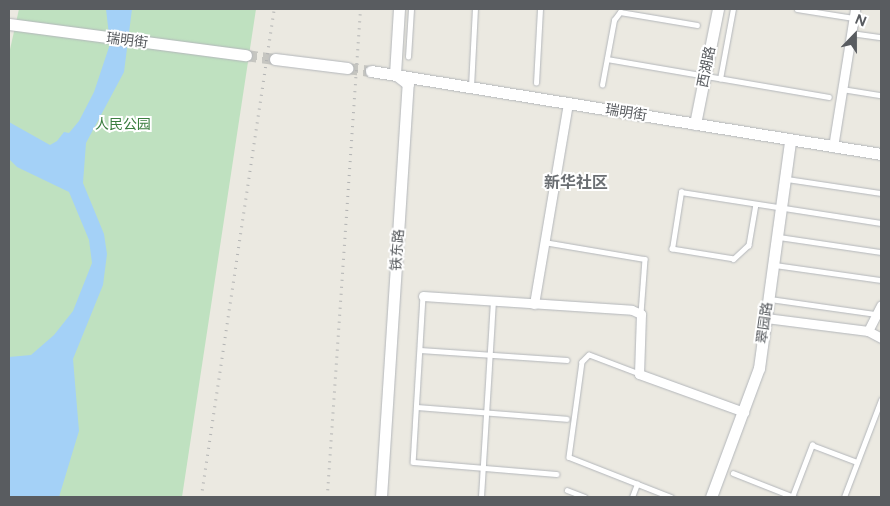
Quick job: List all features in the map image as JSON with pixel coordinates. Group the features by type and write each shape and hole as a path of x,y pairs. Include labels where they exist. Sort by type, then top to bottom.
{"street":[{"path":"395,74 399,9"},
{"name":"西湖路","path":"695,124 706,77 718,9"},
{"path":"832,147 854,13"},
{"name":"瑞明街","path":"9,24 96,37 246,55"},
{"path":"275,58 347,68"},
{"name":"瑞明街","path":"371,71 790,141 881,154"},
{"name":"铁东路","path":"382,497 408,84 395,74"},
{"path":"534,304 568,103"},
{"name":"翠园路","path":"711,497 759,368 790,141"},
{"path":"423,296 632,310 641,314 639,374 744,412"},
{"path":"868,331 879,310"},
{"path":"766,318 868,331 881,338"}],"lane":[{"path":"408,57 411,9"},
{"path":"471,87 475,9"},
{"path":"536,83 540,9"},
{"path":"720,79 733,9"},
{"path":"797,9 854,13"},
{"path":"602,85 614,20 620,12 697,25"},
{"path":"851,33 881,37"},
{"path":"607,59 829,97"},
{"path":"842,89 881,95"},
{"path":"785,179 881,193"},
{"path":"756,204 749,245 734,259 672,249 681,192 881,223"},
{"path":"778,236 881,252"},
{"path":"544,242 645,259 641,314"},
{"path":"774,265 881,280"},
{"path":"423,296 413,462 556,474"},
{"path":"769,299 879,310"},
{"path":"481,497 493,301"},
{"path":"420,350 567,360"},
{"path":"639,374 589,355 582,362 569,457 671,497"},
{"path":"844,497 881,400"},
{"path":"416,407 567,419"},
{"path":"733,473 793,497 812,444 858,462"},
{"path":"632,497 637,484"},
{"path":"567,490 585,497"}],"green space":[{"name":"人民公园","path":"19,9 256,9 182,497 9,497 9,54"}],"water":[{"path":"106,9 132,9 124,72 86,143 83,183 104,234 107,254 103,285 73,359 79,431 59,497 9,497 9,357 31,355 54,335 73,311 92,263 89,240 69,192 17,167 9,159 9,122 50,145 57,141 64,132 69,133 79,121 94,92 110,44"}],"tunnel":[{"path":"246,55 275,59"},
{"path":"347,68 371,71"}],"railway":[{"path":"201,497 274,9"},
{"path":"327,497 360,9"}],"district":[{"name":"新华社区","path":"576,183"}]}
